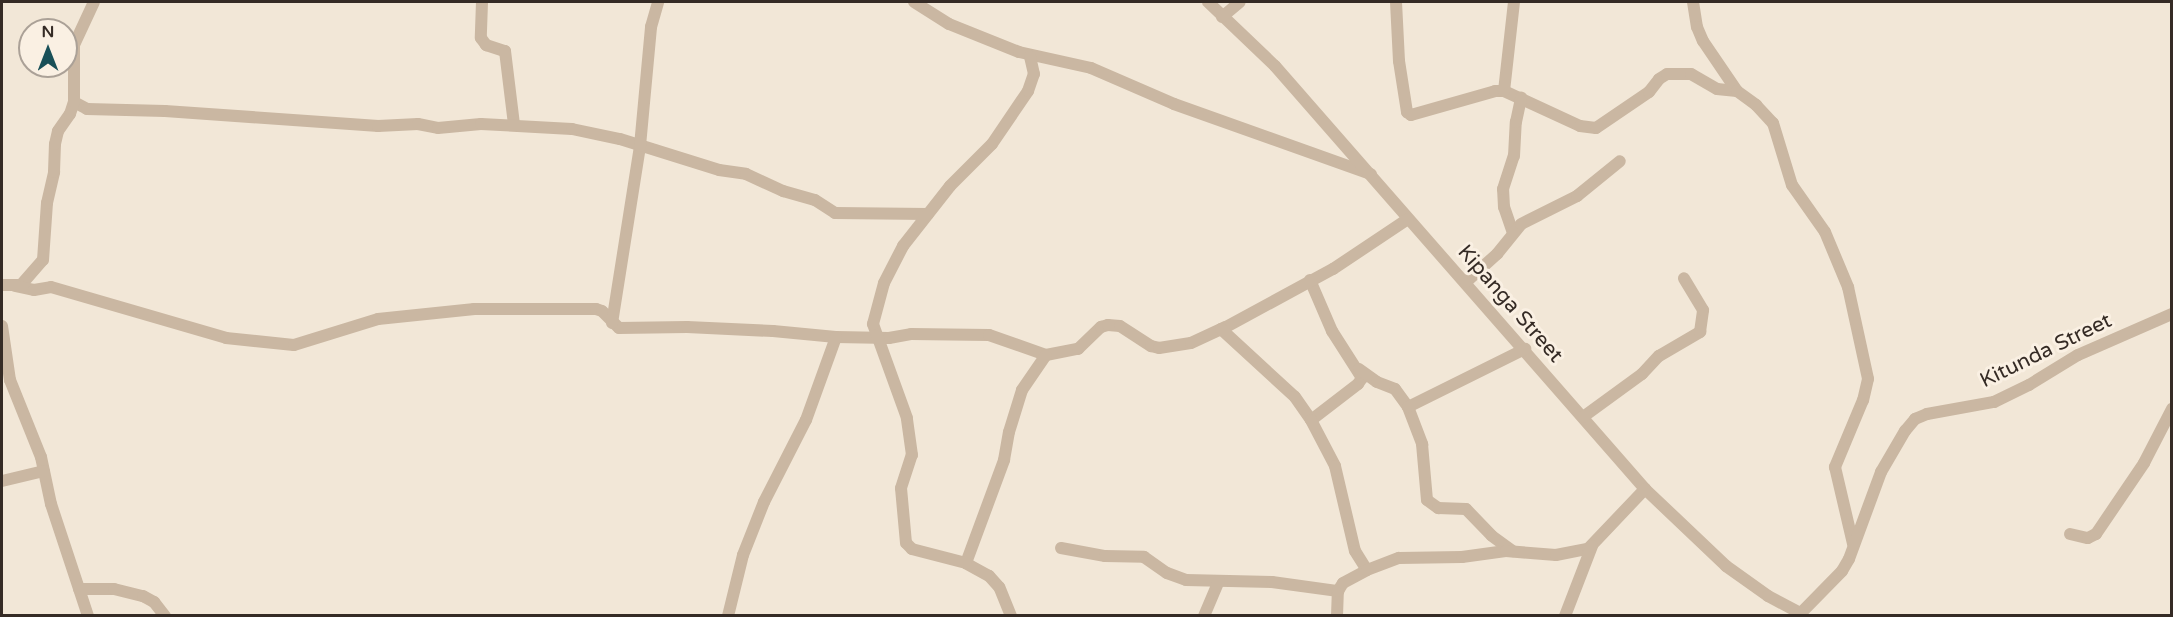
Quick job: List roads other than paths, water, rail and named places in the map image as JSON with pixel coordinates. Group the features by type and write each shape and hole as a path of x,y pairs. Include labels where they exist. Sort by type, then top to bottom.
{"street":[{"path":"2,285 23,284 43,260 48,203 54,172 55,144 58,130 70,114 74,102 74,45 94,2"},
{"path":"482,2 481,38 486,45 505,51 514,124"},
{"path":"612,324 640,146 651,27 658,2"},
{"path":"914,2 949,24 1030,56 1091,68 1174,104 1371,174"},
{"name":"Kipanga Street","path":"1208,2 1275,66 1645,489 1726,566 1768,596 1799,614"},
{"path":"1222,17 1240,2"},
{"path":"1396,2 1399,61 1408,113 1415,116 1462,100 1504,91 1580,126 1596,128 1649,92 1659,79 1667,74 1691,74 1717,89 1737,91"},
{"path":"1504,91 1514,2"},
{"path":"1693,2 1699,33 1737,91 1756,105 1773,123 1791,185 1825,231 1848,287 1868,384 1834,471 1853,544"},
{"path":"1011,615 999,587 989,576 966,563 912,549 906,543 901,488 912,455 907,418 895,389 888,362 875,338 874,315 884,283 903,246 950,186 992,144 1028,91 1034,74 1030,56"},
{"path":"1513,233 1504,207 1503,189 1514,156 1516,122 1521,98"},
{"path":"74,102 87,108 165,111 378,126 418,124 438,128 466,124 514,124 572,129 610,136 719,170 746,174 783,191 815,200 835,213 928,214"},
{"path":"1466,282 1497,254 1513,233 1532,217 1577,196 1620,161"},
{"path":"15,285 34,290 50,287 226,338 294,345 378,319 474,309 600,310 612,324 619,328 687,327 875,338 911,334 989,335 1046,355 1078,349 1101,327 1108,325 1119,326 1151,346 1159,348 1191,343 1333,269 1408,219"},
{"path":"1584,417 1642,374 1659,356 1700,332 1703,310 1684,278"},
{"path":"1310,280 1332,331 1352,363 1377,382 1395,389 1407,407 1422,444 1427,500 1437,508 1466,509 1492,536 1513,551"},
{"name":"Kitunda Street","path":"1799,614 1842,571 1881,472 1905,431 1915,419 1927,414 1994,402 2029,385 2078,355 2172,314"},
{"path":"2,326 10,380 44,471 51,504 88,615"},
{"path":"1221,329 1294,397 1311,420 1335,466 1354,551 1367,570"},
{"path":"728,615 743,555 764,502 806,420 836,337"},
{"path":"1407,407 1525,350"},
{"path":"966,563 1004,460 1009,432 1022,390 1046,355"},
{"path":"1311,420 1361,381 1359,369"},
{"path":"2070,534 2088,538 2096,534 2144,463 2172,409"},
{"path":"2,481 44,471"},
{"path":"1336,615 1338,591 1343,583 1367,570 1408,557 1462,557 1513,551 1556,555 1583,551 1592,546 1645,489"},
{"path":"1565,615 1592,546"},
{"path":"1061,548 1105,556 1144,557 1177,578 1272,582 1338,591"},
{"path":"1204,615 1219,581"},
{"path":"79,589 114,589 142,596 154,602 165,615"}]}
